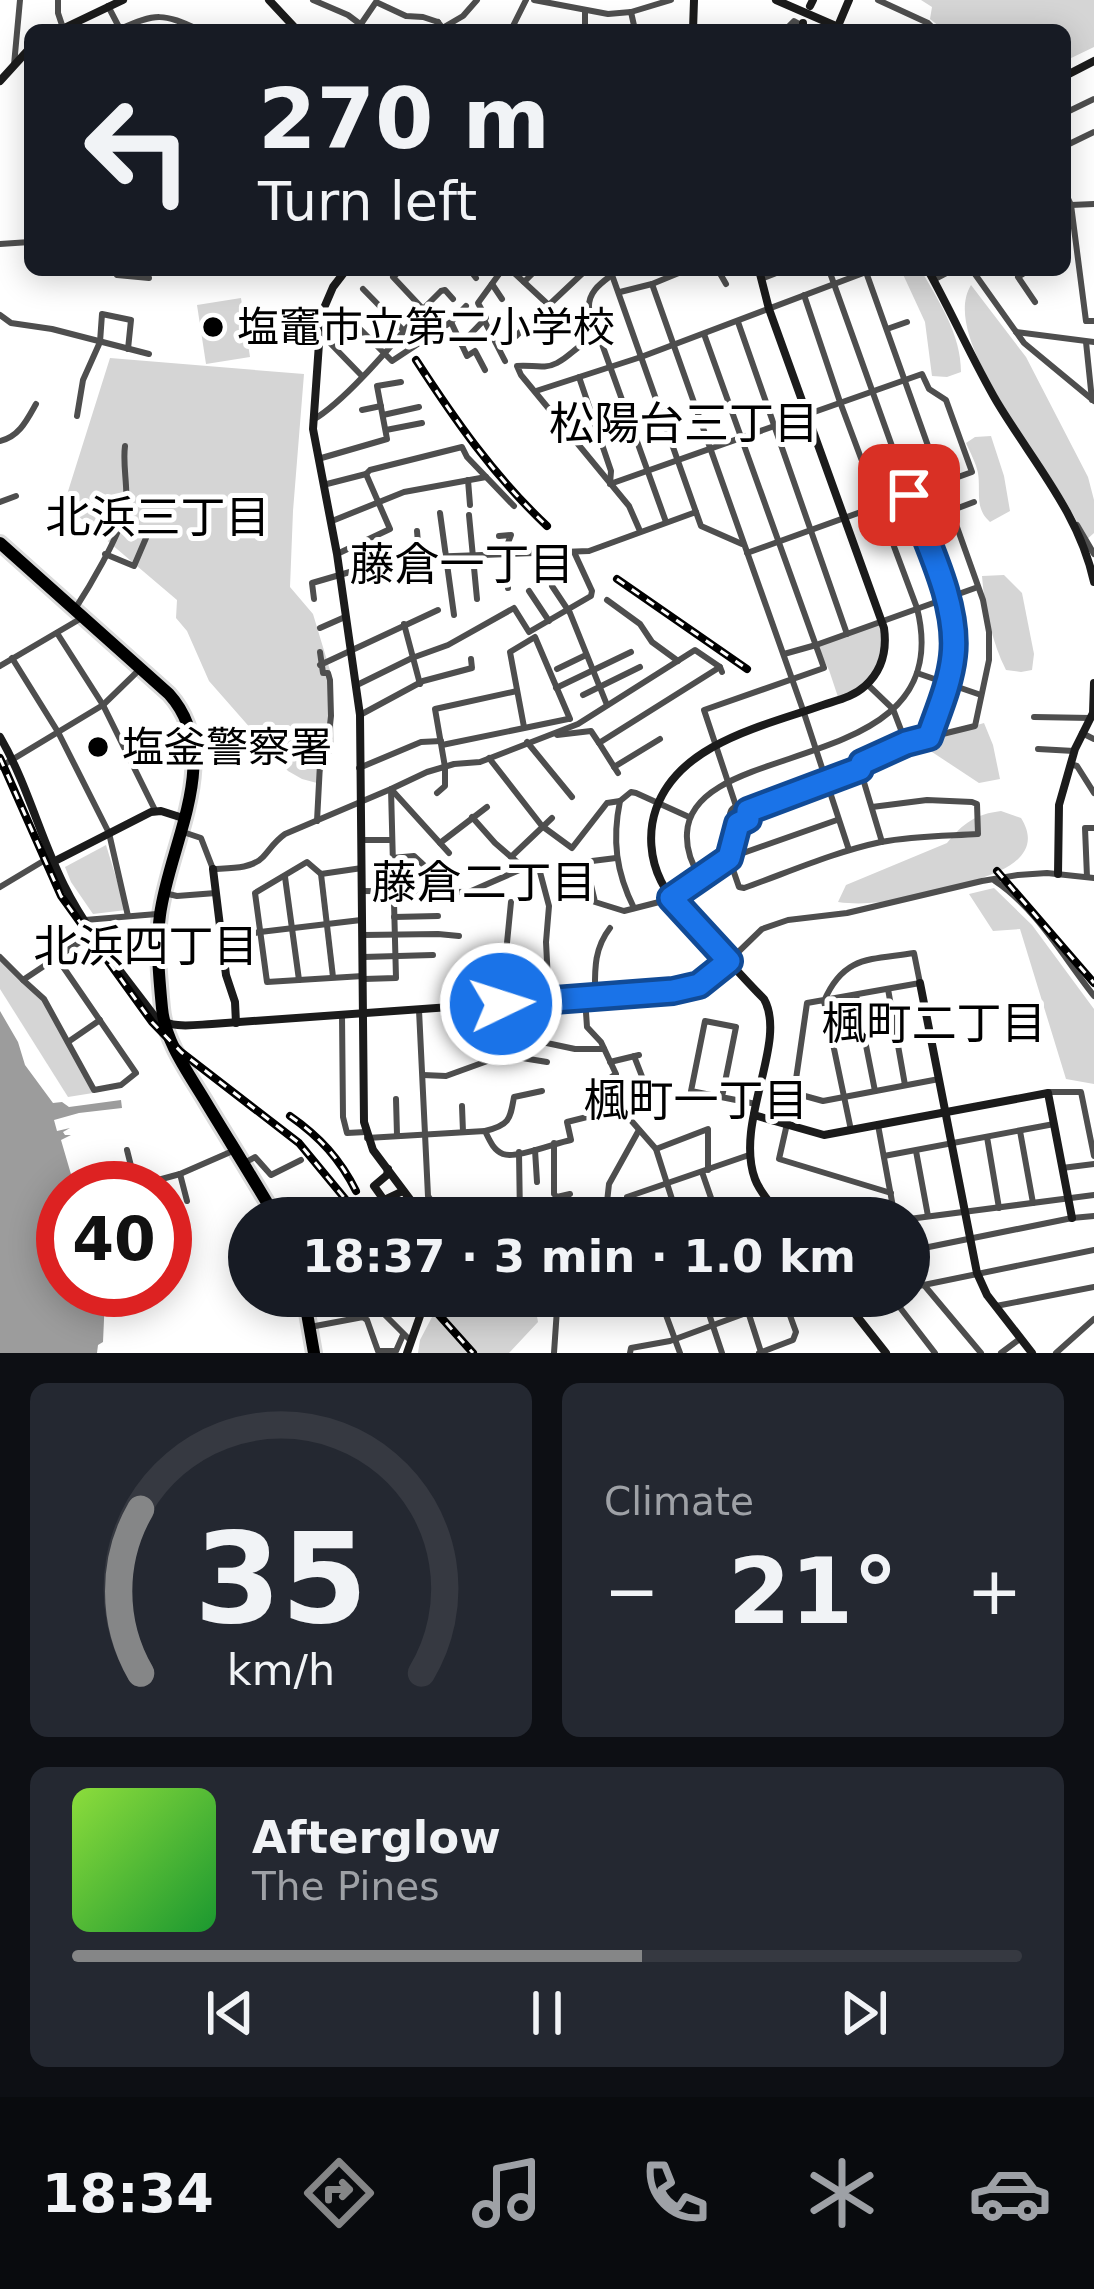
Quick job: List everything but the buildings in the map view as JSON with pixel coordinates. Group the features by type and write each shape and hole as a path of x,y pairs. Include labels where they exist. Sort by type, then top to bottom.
{"highway":[{"path":"2,547 141,669 177,704 190,727 195,765 160,914 163,1023 263,1197"},
{"path":"308,1317 314,1353"}],"street":[{"path":"14,65 20,0"},
{"path":"72,24 123,0"},
{"path":"269,0 291,24"},
{"path":"314,0 358,24"},
{"path":"446,24 463,16 477,0"},
{"path":"530,0 608,14 672,0 694,1"},
{"path":"776,0 833,24"},
{"path":"878,0 929,24"},
{"path":"365,24 376,2 435,24"},
{"path":"108,6 117,24"},
{"path":"585,11 585,24"},
{"path":"631,11 634,24"},
{"path":"133,24 156,15 186,24"},
{"path":"0,81 24,54"},
{"path":"1071,205 1094,204"},
{"path":"1071,238 1086,321 1094,321"},
{"path":"128,276 149,278"},
{"path":"341,276 321,315 313,420 338,554 360,715 366,1135 408,1197"},
{"path":"395,276 423,309"},
{"path":"498,276 478,303 505,361"},
{"path":"518,276 567,322"},
{"path":"524,282 530,276"},
{"path":"516,336 579,276"},
{"path":"610,276 589,301 666,522"},
{"path":"610,484 647,472 677,461 710,449 775,425 840,402 871,390 922,374 929,389 946,400 972,472 779,542 745,549 701,526 677,461 641,357 617,276"},
{"path":"620,292 671,276"},
{"path":"721,276 726,284"},
{"path":"761,276 882,622 886,649 867,684 849,696 688,761 668,784 652,829 653,862 671,898 771,1012 748,1142 758,1187 766,1197"},
{"path":"832,276 947,599 954,638 948,683 929,737"},
{"path":"536,391 672,346 856,276"},
{"path":"867,276 978,587 990,647 975,726 906,743 862,763 882,842"},
{"path":"931,276 988,387 1094,554"},
{"path":"933,280 941,276"},
{"path":"976,276 1016,332 1093,400"},
{"path":"979,280 983,276"},
{"path":"1020,276 1035,302"},
{"path":"492,284 502,298"},
{"path":"652,284 849,850"},
{"path":"363,289 404,332"},
{"path":"313,420 362,376 441,291 453,299"},
{"path":"700,877 688,846 690,818 705,796 728,782 863,730 892,709 909,689 922,648 917,608 804,295"},
{"path":"346,310 383,354 395,361 466,306"},
{"path":"77,416 82,380 100,341 102,314 131,320 128,349"},
{"path":"0,315 11,323 149,354"},
{"path":"461,344 484,320"},
{"path":"451,322 467,356 475,351 485,370"},
{"path":"737,322 848,634"},
{"path":"886,329 907,322"},
{"path":"3,337 11,323"},
{"path":"1016,332 1090,342 1093,400"},
{"path":"704,333 824,668 704,710 736,806 730,816 738,824"},
{"path":"599,337 578,345 550,366 518,366 628,506 640,531"},
{"path":"331,344 362,376"},
{"path":"579,376 611,471 610,484"},
{"path":"318,459 387,439 377,386 400,382"},
{"path":"0,441 20,430 36,404"},
{"path":"362,410 418,407"},
{"path":"386,430 422,423"},
{"path":"0,665 57,633 79,613 124,512 124,446"},
{"path":"323,485 462,447 514,506"},
{"path":"338,554 390,529 366,474"},
{"path":"332,521 404,492 486,477"},
{"path":"468,480 477,598"},
{"path":"0,502 16,496"},
{"path":"950,511 974,502"},
{"path":"314,598 311,583 398,558 589,550 696,512"},
{"path":"440,513 454,615"},
{"path":"1075,522 1094,582"},
{"path":"417,531 421,578"},
{"path":"499,536 511,536 505,553 508,587"},
{"path":"105,554 134,566 146,538"},
{"path":"357,685 448,645 514,608 529,632 568,611 592,596 574,552"},
{"path":"552,586 568,611 607,705"},
{"path":"784,654 978,587"},
{"path":"529,591 549,621"},
{"path":"607,600 678,661"},
{"path":"320,664 438,610"},
{"path":"320,628 345,617"},
{"path":"404,624 420,684"},
{"path":"57,633 104,705 155,810 201,838 213,869 236,1023"},
{"path":"524,727 510,652 535,637 569,719"},
{"path":"213,869 260,862 285,834 418,776 489,758 584,720 695,650 721,670 599,742"},
{"path":"316,821 320,764 331,716 330,680 328,673 322,673 320,652"},
{"path":"556,688 631,652"},
{"path":"557,669 586,655"},
{"path":"12,658 58,732 109,833 128,916"},
{"path":"360,715 420,684 472,668 471,659"},
{"path":"583,695 640,667"},
{"path":"0,767 104,705 141,669"},
{"path":"917,674 981,694"},
{"path":"1058,874 1059,806 1074,752 1092,715 1094,682"},
{"path":"867,684 892,709 906,743"},
{"path":"437,793 445,786 445,767 435,709 518,691"},
{"path":"1034,717 1092,715"},
{"path":"359,768 421,742 442,743 584,720"},
{"path":"554,733 591,731 616,770 660,739"},
{"path":"1082,733 1094,739"},
{"path":"0,737 72,900 154,1017 179,1026 692,987 771,924 847,913 992,879 1031,874 1091,878 1085,828 1094,828"},
{"path":"527,742 572,797"},
{"path":"1038,749 1074,752"},
{"path":"489,758 542,826 572,848 607,803 631,792 690,818"},
{"path":"1070,764 1077,766 1094,793"},
{"path":"748,811 860,769"},
{"path":"333,978 321,874 307,862 255,893 267,982 396,978 391,789"},
{"path":"391,789 449,853"},
{"path":"748,811 748,819 738,824 729,858 739,887 744,888 882,842 978,834 977,803 927,800 872,806"},
{"path":"620,801 616,858 634,908"},
{"path":"736,806 748,811"},
{"path":"440,843 487,807"},
{"path":"0,887 155,810"},
{"path":"472,817 524,868 542,873 548,898 545,1042"},
{"path":"511,857 552,818"},
{"path":"616,858 592,861 587,868 595,902 624,911 671,898 729,858 839,819"},
{"path":"362,840 392,840"},
{"path":"392,858 414,856 428,869"},
{"path":"321,874 362,868"},
{"path":"362,892 469,892 524,868"},
{"path":"285,878 298,980"},
{"path":"992,879 1017,899 1094,996"},
{"path":"164,893 216,892"},
{"path":"501,1004 511,902"},
{"path":"86,920 160,914"},
{"path":"394,917 438,916"},
{"path":"222,939 363,920"},
{"path":"590,1094 616,1074 586,1027 594,959 610,928"},
{"path":"22,980 94,932"},
{"path":"363,935 459,936"},
{"path":"851,1130 824,1001 842,971 863,962 914,953 977,1273 983,1289 1032,1353"},
{"path":"363,957 433,956"},
{"path":"0,957 44,999 94,1090 121,1085 136,1073 57,958"},
{"path":"891,1193 779,1159 807,1003 920,983"},
{"path":"888,989 905,1085"},
{"path":"856,995 875,1091"},
{"path":"419,1010 429,1197"},
{"path":"342,1016 347,1133 485,1131 506,1122 514,1111 514,1097 542,1091"},
{"path":"68,1042 100,1020"},
{"path":"722,1097 736,1027 705,1021 691,1091 756,1104"},
{"path":"521,1046 524,1038 574,1049 604,1049"},
{"path":"423,1075 446,1076 504,1055 547,1062"},
{"path":"485,1131 500,1153 512,1155 571,1140 567,1122 603,1114 644,1079 636,1055 610,1062"},
{"path":"794,1094 823,1101 938,1079"},
{"path":"598,1086 656,1149 671,1197"},
{"path":"754,1115 824,1135 1048,1093 1081,1092 1094,1160 1062,1168"},
{"path":"1048,1093 1072,1218"},
{"path":"396,1099 397,1135"},
{"path":"462,1106 463,1132"},
{"path":"884,1156 1054,1124"},
{"path":"878,1125 892,1197"},
{"path":"656,1149 708,1129 705,1171 712,1197"},
{"path":"608,1197 609,1184 639,1130"},
{"path":"1019,1131 1033,1203"},
{"path":"987,1137 999,1208"},
{"path":"554,1143 554,1194 570,1195"},
{"path":"127,1150 130,1161"},
{"path":"192,1168 235,1150"},
{"path":"536,1150 537,1182"},
{"path":"916,1151 924,1197"},
{"path":"519,1152 520,1197"},
{"path":"627,1197 749,1155"},
{"path":"242,1163 255,1157 271,1175 301,1160"},
{"path":"388,1169 374,1186 384,1200 404,1191"},
{"path":"930,1216 1094,1195"},
{"path":"930,1247 1094,1216"},
{"path":"930,1284 1094,1250"},
{"path":"996,1306 1094,1287"},
{"path":"930,1292 981,1353"},
{"path":"310,1327 362,1317 377,1352 396,1351 417,1317"},
{"path":"386,1317 407,1338 406,1353"},
{"path":"554,1353 556,1317"},
{"path":"665,1317 680,1353"},
{"path":"710,1317 722,1353"},
{"path":"630,1353 632,1348 736,1317"},
{"path":"749,1317 760,1352 793,1340 792,1317"},
{"path":"858,1317 886,1353"},
{"path":"907,1317 935,1353"},
{"path":"1056,1353 1094,1319"},
{"path":"1001,1353 1021,1338"}],"shaded area":[{"path":"921,0 1094,0 1094,47 1071,58 1071,24 936,24 930,19 932,7"},
{"path":"904,276 924,276 953,331 961,372 932,376 925,322"},
{"path":"971,285 1026,357 1088,477 1094,533 1085,541 971,341 965,310"},
{"path":"241,298 250,357 206,364 197,305"},
{"path":"110,358 304,374 290,587 313,614 332,677 334,748 317,783 288,771 209,681 187,631 176,618 177,600 64,504"},
{"path":"991,436 1010,511 990,522 980,505 978,473 966,443"},
{"path":"1004,575 1022,593 1034,654 1032,670 1006,670 993,636 982,576"},
{"path":"882,622 886,649 867,684 839,700 816,645"},
{"path":"984,723 1000,779 979,783 929,750 876,764 874,760 906,746"},
{"path":"1001,811 1021,818 1028,835 1026,849 1003,869 901,898 838,902 846,885 947,843 971,821"},
{"path":"106,845 126,910 93,914 65,867"},
{"path":"994,888 1032,925 1094,1009 1094,1084 1066,1079 1020,929 993,931 969,894"},
{"path":"0,961 43,1001 93,1093 68,1097 0,989"},
{"path":"0,1011 25,1065 53,1103 69,1107 121,1100 122,1108 54,1120 57,1131 70,1128 63,1132 71,1135 61,1140 67,1161 36,1161 36,1317 104,1317 103,1342 97,1353 0,1353"},
{"path":"432,1317 537,1317 538,1322 509,1353 418,1353"}],"railway":[{"path":"416,360 476,447 547,526"},
{"path":"617,579 747,669"},
{"path":"0,758 61,896 152,1022 181,1052 299,1143 344,1197"},
{"path":"997,871 1094,983"},
{"path":"290,1116 328,1149 356,1191"},
{"path":"441,1317 473,1353"}],"place":[{"name":"塩竈市立第二小学校","path":"213,327"},
{"name":"塩釜警察署","path":"98,747"}],"district":[{"name":"松陽台三丁目","path":"684,423"},
{"name":"北浜三丁目","path":"158,517"},
{"name":"藤倉一丁目","path":"462,564"},
{"name":"藤倉二丁目","path":"484,882"},
{"name":"北浜四丁目","path":"146,946"},
{"name":"楓町二丁目","path":"934,1023"},
{"name":"楓町一丁目","path":"696,1100"}],"route":[{"path":"501,1004 699,985 729,961 671,898 729,858 738,824 748,819 748,811 929,737 948,683 954,638 951,611 909,495"}]}
